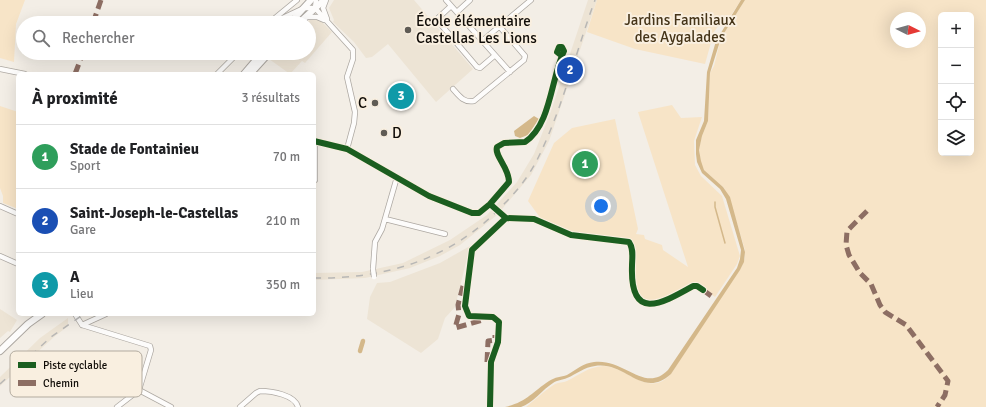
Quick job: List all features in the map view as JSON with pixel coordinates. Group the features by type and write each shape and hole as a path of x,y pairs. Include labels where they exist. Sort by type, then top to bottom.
{"main road":[{"path":"297,16 311,0"},
{"path":"306,16 325,0"},
{"path":"246,72 256,60"},
{"path":"252,72 263,60"},
{"path":"1,351 28,324 39,316"}],"street":[{"path":"278,16 297,0"},
{"path":"314,8 316,0"},
{"path":"325,0 324,12 328,22"},
{"path":"446,0 494,56 510,72"},
{"path":"457,12 470,0"},
{"path":"482,42 531,0"},
{"path":"451,6 437,20 477,67 480,68 494,56"},
{"path":"287,16 304,8 314,8 351,45 354,54 347,77 355,112 347,149"},
{"path":"316,17 328,22"},
{"path":"453,89 464,100 471,102 510,72 526,57 500,27"},
{"path":"316,141 347,149 434,199 472,213 479,213 491,205 508,184 508,171 497,154 497,147 504,143 525,142 537,129 546,110 562,56"},
{"path":"219,72 231,60"},
{"path":"0,68 16,72"},
{"path":"374,277 374,247 385,219 397,177"},
{"path":"491,205 506,218 534,219 571,235 629,242 632,249 632,279 634,289 639,299 648,304 664,302 693,286 697,286 703,290"},
{"path":"0,206 16,213"},
{"path":"490,407 491,362 498,342 499,322 493,317 468,316 466,306 472,250 506,218"},
{"path":"385,219 445,234"},
{"path":"0,256 16,263"},
{"path":"76,316 82,325 150,346 151,350 142,380"},
{"path":"82,325 102,316"},
{"path":"240,407 256,392 260,391 290,397 295,400 298,407"},
{"path":"142,392 171,407"},
{"path":"117,407 130,397"}],"shaded area":[{"path":"334,0 414,0 473,69 436,102 388,44 372,57 366,58 354,42 333,22 334,20 329,8"},
{"path":"588,0 597,0 549,141 531,175 497,215 460,245 440,256 410,268 365,278 316,280 316,273 362,272 403,263 450,240 487,215 517,182 534,154 551,111"},
{"path":"741,0 745,0 721,38 710,73 708,121 702,136 699,150 704,170 723,187 730,197 745,252 744,262 740,270 671,374 661,381 651,383 642,382 616,369 606,366 595,366 584,369 567,378 555,382 533,400 521,407 505,407 519,402 551,380 567,375 583,365 594,362 605,362 615,365 642,377 651,378 659,376 668,370 737,268 741,250 726,199 720,189 702,173 697,162 696,140 704,121 707,72 716,41"},
{"path":"316,19 321,21 332,32 316,50"},
{"path":"270,60 308,60 305,63 302,61 292,72 287,72"},
{"path":"534,116 539,119 528,135 520,138 515,136 514,131"},
{"path":"470,246 455,307 445,318 438,339 421,353 367,319 370,297 377,283 390,282 440,263"},
{"path":"0,309 17,320 10,332 8,331 0,338"},
{"path":"68,318 68,326 39,351 27,351 40,338"},
{"path":"10,367 10,377 0,386 0,377"}],"green space":[{"path":"0,0 25,0 19,16 16,16 14,62 0,58"},
{"name":"Jardins Familiaux des Aygalades","path":"597,0 741,0 726,23 722,21 714,32 705,64 635,49 587,32"},
{"path":"745,0 986,0 986,407 526,407 555,384 566,382 588,370 603,366 612,367 647,383 656,383 664,380 672,372 742,266 745,258 745,250 729,197 724,188 704,170 701,163 699,149 708,121 710,73 714,66 721,38"},
{"path":"672,105 681,118 702,117 694,141 695,165 701,176 722,196 740,256 737,264 715,297 696,284 670,297 650,302 643,300 637,294 634,283 634,246 630,241 567,233 544,223 528,201 554,143 572,128 615,119 638,229 636,234 644,235 645,239 662,245 663,250 688,267 638,112"},
{"path":"0,106 16,111 16,208 3,203 3,196 0,188"}],"waterway":[{"path":"715,202 725,243"},
{"path":"360,351 363,341"}],"railway":[{"path":"316,278 368,274 394,269 418,262 442,251 464,238 485,222 505,203 518,189 529,173 545,143 561,103 595,0"},
{"path":"36,351 51,337 81,316"},
{"path":"0,384 10,375"}],"marked path":[{"path":"95,16 101,0"},
{"path":"76,72 80,60"},
{"path":"867,211 847,231 846,245 849,255 860,273 871,284 880,305 885,312 906,325 948,381 945,395 937,407"},
{"path":"463,286 458,305 459,314 455,328 483,320"},
{"path":"703,290 714,298"},
{"path":"487,362 488,341 495,340 495,335"}],"cycle path":[{"path":"316,141 347,149 429,196 472,213 479,213 490,204 509,182 507,171 498,154 497,147 504,143 525,142 534,134 545,113 564,51 562,47 559,47 557,52 562,56"},
{"path":"490,204 506,218 534,219 571,235 629,242 632,251 633,284 636,295 642,302 650,304 659,302 693,286 697,286 703,290"},
{"path":"490,407 491,362 498,342 499,322 493,317 469,316 465,306 472,250 506,218"}],"place":[{"name":"École élémentaire Castellas Les Lions","path":"408,30"},
{"name":"Saint-Joseph-le-Castellas","path":"570,70"},
{"name":"A","path":"401,96"},
{"name":"C","path":"375,103"},
{"name":"D","path":"384,133"},
{"name":"Stade de Fontainieu","path":"585,164"}]}
